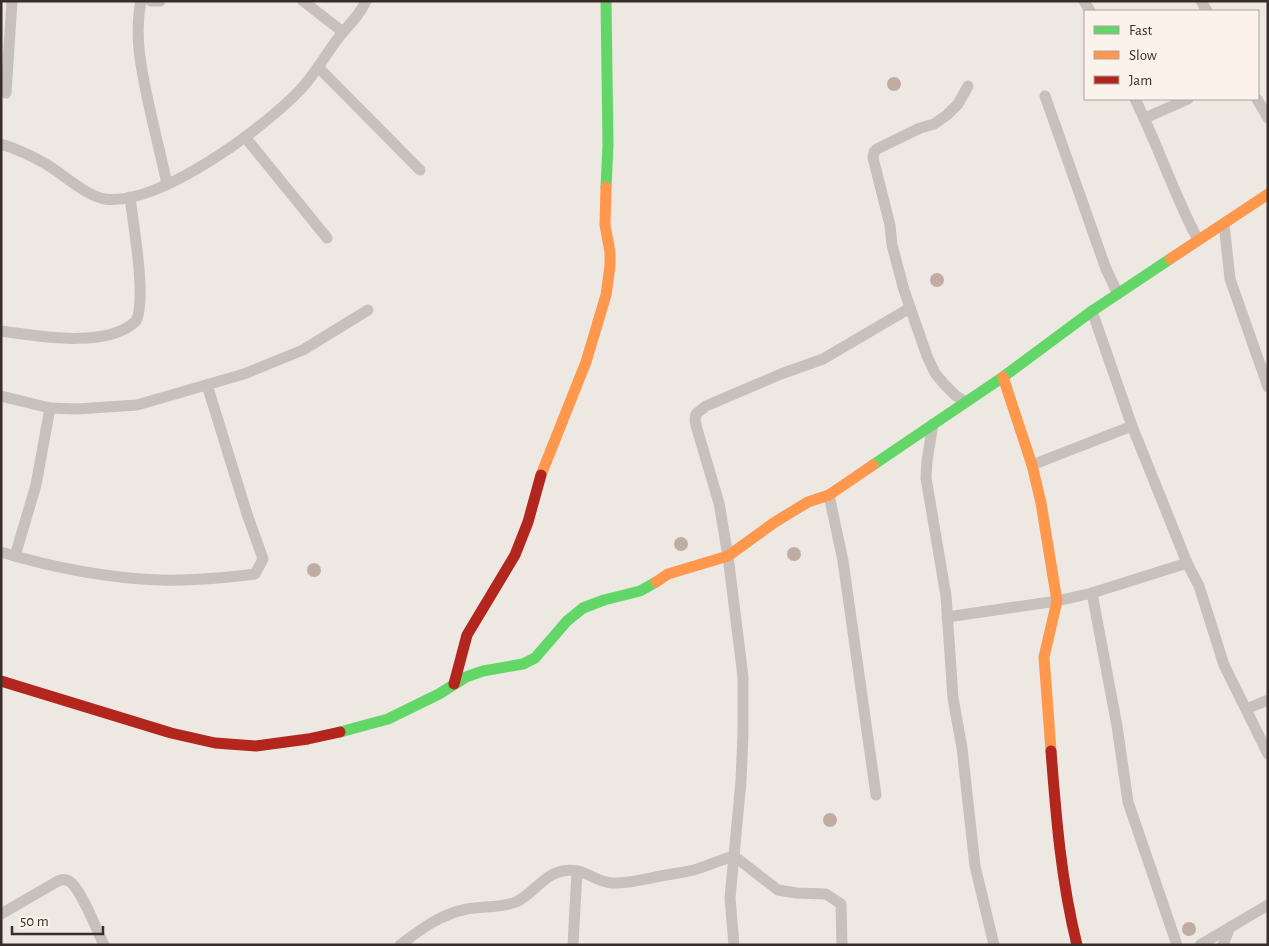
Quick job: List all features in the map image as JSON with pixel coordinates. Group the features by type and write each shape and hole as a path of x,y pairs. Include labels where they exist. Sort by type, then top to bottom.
{"street":[{"path":"6,93 12,1"},
{"path":"141,1 138,14 139,59 167,184"},
{"path":"151,1 160,1"},
{"path":"303,1 343,32"},
{"path":"1,144 16,149 46,164 93,195 104,198 130,197 176,181 245,137 300,90 343,32 354,21 366,1"},
{"path":"454,684 467,635 515,555 528,522 541,475 586,362 606,295 610,266 610,252 605,225 608,145 606,1"},
{"path":"318,67 420,170"},
{"path":"966,402 956,396 935,373 927,356 910,308 892,245 890,224 873,155 877,149 920,128 934,124 947,115 958,104 968,86"},
{"path":"1044,96 1106,269 1118,294"},
{"path":"1136,100 1145,118 1184,214 1198,240"},
{"path":"1145,118 1186,100"},
{"path":"1258,100 1268,118"},
{"path":"245,137 326,238"},
{"path":"1,682 171,733 215,743 256,746 308,739 352,730 388,719 466,677 482,671 523,664 534,658 567,621 583,608 604,600 640,591 668,574 728,556 774,522 808,502 829,494 1003,378 1092,311 1268,194"},
{"path":"1,331 58,338 86,338 122,331 136,321 140,304 138,258 130,197"},
{"path":"1224,224 1230,279 1268,387"},
{"path":"734,945 730,898 741,781 743,734 742,677 728,556 719,503 697,429 696,414 706,406 781,374 823,359 910,308"},
{"path":"1,396 50,408 77,409 137,405 244,374 303,350 368,310"},
{"path":"1092,311 1132,426 1186,563 1199,586 1224,665 1268,754"},
{"path":"1003,378 1032,465 1041,503 1057,601 1044,657 1058,840 1068,910 1077,945"},
{"path":"1,552 40,563 124,577 161,580 210,579 255,574 264,559 247,514 207,385"},
{"path":"15,556 36,485 50,408"},
{"path":"933,424 926,478 946,596 953,698 962,748 975,866 994,945"},
{"path":"1032,465 1132,426"},
{"path":"829,494 843,561 876,795"},
{"path":"947,617 1057,601 1092,593 1186,563"},
{"path":"1092,593 1117,726 1128,802 1177,945"},
{"path":"1246,709 1268,700"},
{"path":"400,945 436,920 450,913 514,902 527,896 553,874 564,871 577,870 589,873 603,881 612,883 635,881 694,870 734,856"},
{"path":"734,856 778,890 826,894 841,904 842,945"},
{"path":"573,945 577,870"},
{"path":"1,914 58,881 67,880 78,890 104,945"},
{"path":"1200,945 1268,905"},
{"path":"1223,945 1230,927"}],"building":[{"path":"894,77 899,79 901,84 899,89 894,91 889,89 887,84 889,79"},
{"path":"937,273 942,275 944,280 942,285 937,287 932,285 930,280 932,275"},
{"path":"681,537 686,539 688,544 686,549 681,551 676,549 674,544 676,539"},
{"path":"794,547 799,549 801,554 799,559 794,561 789,559 787,554 789,549"},
{"path":"314,563 319,565 321,570 319,575 314,577 309,575 307,570 309,565"},
{"path":"830,813 835,815 837,820 835,825 830,827 825,825 823,820 825,815"},
{"path":"1189,922 1194,924 1196,929 1194,934 1189,936 1184,934 1182,929 1184,924"}],"traffic: fast":[{"path":"606,1 608,145 606,187"},
{"path":"873,465 1003,377 1092,311 1170,259"},
{"path":"340,732 388,719 439,694 466,677 483,671 523,664 535,658 567,621 583,608 604,600 640,591 656,582"}],"traffic: slow":[{"path":"541,475 586,362 606,295 610,266 610,252 605,225 606,187"},
{"path":"1170,259 1268,194"},
{"path":"1003,377 1032,465 1041,503 1057,601 1044,657 1051,751"},
{"path":"656,582 668,574 728,556 775,522 808,502 829,495 873,465"}],"traffic: jam":[{"path":"454,684 467,635 515,555 528,522 541,475"},
{"path":"1,681 171,733 215,743 256,746 308,739 340,732"},
{"path":"1051,751 1063,873 1077,945"}]}
